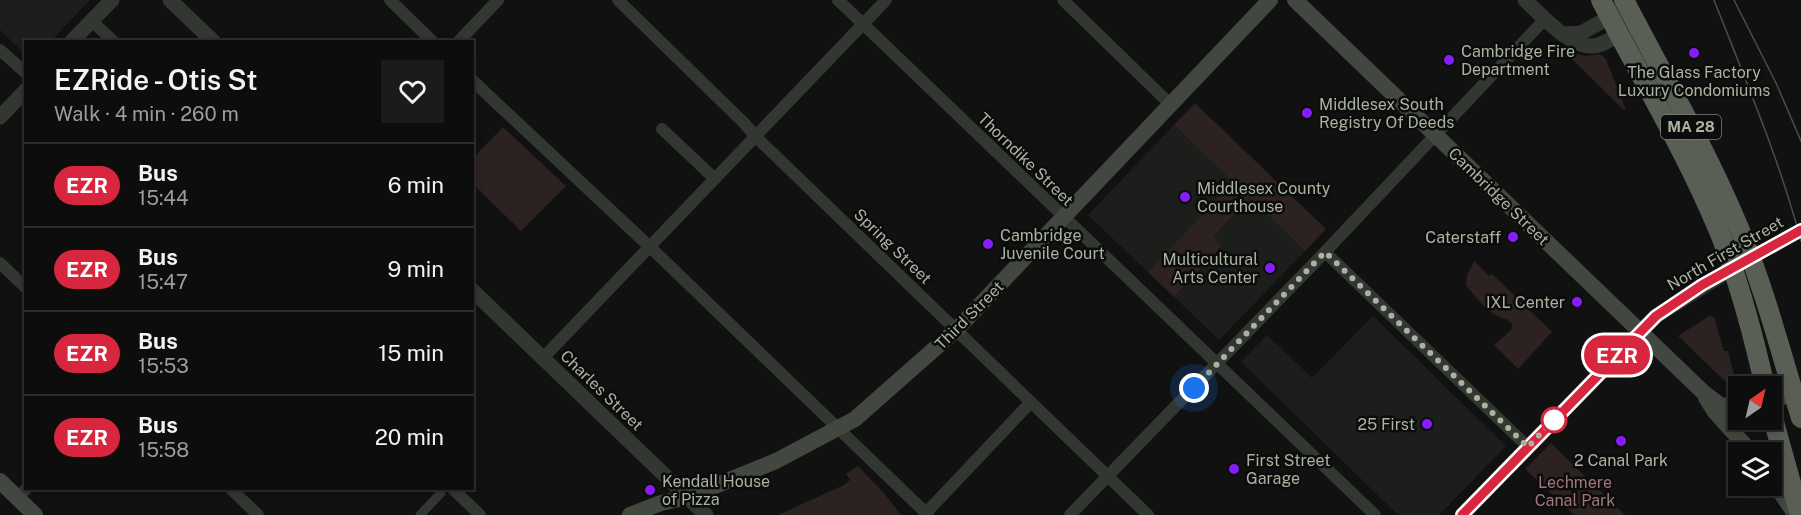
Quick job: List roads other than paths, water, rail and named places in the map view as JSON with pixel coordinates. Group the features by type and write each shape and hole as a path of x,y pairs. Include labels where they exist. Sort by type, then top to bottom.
{"highway":[{"name":"MA 28","path":"1624,0 1718,179 1765,296 1797,392 1801,418"},
{"name":"MA 28","path":"1610,17 1718,229 1762,376"},
{"path":"1776,430 1798,515"}],"main road":[{"name":"Third Street","path":"630,515 661,503 688,497 776,462 855,419 957,330 1270,0"},
{"name":"Cambridge Street","path":"1295,0 1703,392 1720,405 1728,406"},
{"name":"Cambridge Street","path":"1703,392 1715,412 1742,442"},
{"path":"1782,397 1797,392"},
{"path":"0,481 22,494 35,515"},
{"path":"1782,493 1798,515"}],"street":[{"path":"74,40 112,0"},
{"path":"170,0 212,40"},
{"path":"390,0 431,40"},
{"path":"460,40 498,0"},
{"name":"Spring Street","path":"618,0 756,137 1148,515"},
{"name":"Thorndike Street","path":"838,0 1374,515"},
{"path":"543,358 886,0"},
{"path":"1063,0 1171,105"},
{"path":"1525,0 1563,34 1581,33 1610,17"},
{"path":"1070,515 1218,364 1545,19"},
{"path":"92,21 112,40"},
{"path":"0,50 24,71"},
{"path":"474,82 650,247 926,514 1031,402"},
{"path":"0,117 24,92"},
{"path":"662,129 715,179"},
{"name":"North First Street","path":"1462,515 1660,313 1731,268 1801,230"},
{"path":"1325,252 1528,447"},
{"path":"0,263 24,286"},
{"name":"Charles Street","path":"474,293 706,515"},
{"path":"232,490 258,515"},
{"path":"420,515 447,491 480,515"}],"tram line":[{"path":"1714,0 1772,149 1801,241"},
{"path":"1734,0 1776,83 1801,141"}],"place":[{"name":"The Glass Factory Luxury Condomiums","path":"1694,53"},
{"name":"Cambridge Fire Department","path":"1449,60"},
{"name":"Middlesex South Registry Of Deeds","path":"1307,113"},
{"name":"Middlesex County Courthouse","path":"1185,197"},
{"name":"Caterstaff","path":"1513,237"},
{"name":"Cambridge Juvenile Court","path":"988,244"},
{"name":"Multicultural Arts Center","path":"1270,268"},
{"name":"IXL Center","path":"1577,302"},
{"name":"25 First","path":"1427,424"},
{"name":"2 Canal Park","path":"1621,441"},
{"name":"First Street Garage","path":"1234,469"},
{"name":"Kendall House of Pizza","path":"650,490"}],"park label":[{"name":"Lechmere Canal Park","path":"1575,491"}]}
